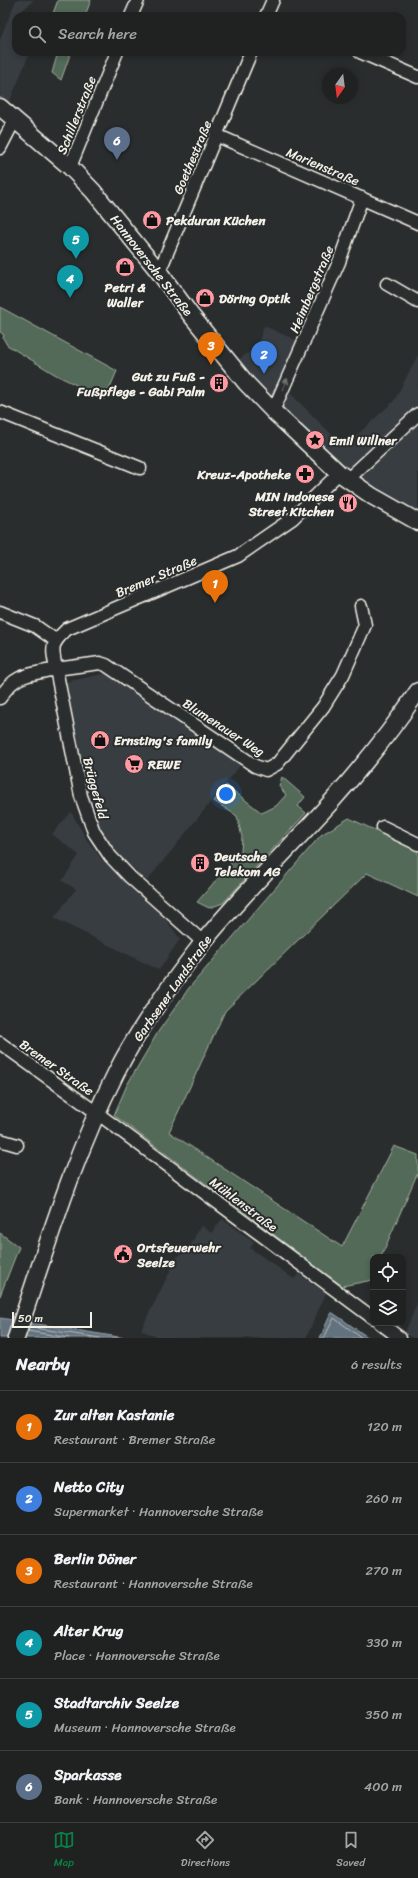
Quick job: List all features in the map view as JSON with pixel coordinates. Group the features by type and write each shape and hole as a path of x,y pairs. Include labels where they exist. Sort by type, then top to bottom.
{"main road":[{"name":"Hannoversche Straße","path":"0,107 70,167 113,214 190,314 246,383 273,411 343,477 418,522"},
{"name":"Garbsener Landstraße","path":"16,1338 66,1190 97,1113 116,1072 137,1036 203,942 363,765 418,691"}],"street":[{"path":"133,12 138,0"},
{"path":"271,12 273,0"},
{"name":"Schillerstraße","path":"70,167 115,56"},
{"name":"Goethestraße","path":"159,272 249,56"},
{"path":"370,56 418,76"},
{"path":"0,148 15,119"},
{"name":"Marienstraße","path":"216,135 418,223"},
{"name":"Heimbergstraße","path":"273,411 339,262 362,198"},
{"path":"387,284 418,302"},
{"path":"0,412 140,468"},
{"name":"Bremer Straße","path":"55,640 67,629 238,556 293,518 418,414"},
{"name":"Blumenauer Weg","path":"56,669 100,663 106,665 255,766 266,770 277,764 323,707 343,675 365,625 361,606"},
{"path":"0,612 35,626 55,640 53,652 56,669 15,679 7,686 0,698"},
{"name":"Brüggefeld","path":"56,669 81,796 94,832 110,856 130,877 203,942"},
{"path":"383,827 418,844"},
{"name":"Bremer Straße","path":"0,1043 97,1113"},
{"name":"Mühlenstraße","path":"97,1113 370,1316"},
{"path":"0,1140 17,1145"},
{"path":"384,1326 400,1338"}],"shaded area":[{"path":"16,0 34,0 21,12 12,12 12,56 28,56 9,103 0,96 0,39"},
{"path":"264,326 298,341 281,384 344,447 394,401 418,355 418,522 372,496 231,365 257,347"},
{"path":"107,673 242,763 147,881 115,851 100,829 93,812 66,682"},
{"path":"71,812 87,840 103,861 166,920 180,939 159,970 54,918 76,889 62,881 79,855 52,834"},
{"path":"222,1219 254,1242 250,1248 294,1279 299,1274 326,1293 306,1338 159,1338 141,1330 177,1257 188,1250 201,1225 211,1233"},
{"path":"418,1301 418,1338 412,1338 405,1333"}],"green space":[{"path":"58,0 91,0 86,12 54,12"},
{"path":"57,56 70,56 61,80 52,73"},
{"path":"0,307 117,371 105,399 56,375 7,345 3,338 4,335 0,332"},
{"path":"282,777 305,797 298,806 306,813 223,903 209,908 197,902 241,852 242,837 237,816 214,801 226,785 262,813 276,806 286,795 279,786"},
{"path":"349,818 418,851 418,897 367,873 225,1011 169,1132 342,1247 394,1146 418,1155 418,1172 382,1254 370,1254 370,1281 342,1286 114,1115 127,1085 158,1032 189,988 321,835"},
{"path":"0,1233 19,1247 0,1296"}],"water":[{"path":"331,1313 333,1313 369,1338 320,1338"},
{"path":"0,1318 125,1338 0,1338"}],"place":[{"name":"Sparkasse","path":"117,160"},
{"name":"Pekduran Küchen","path":"152,220"},
{"name":"Stadtarchiv Seelze","path":"76,259"},
{"name":"Petri & Waller","path":"125,267"},
{"name":"Alter Krug","path":"70,298"},
{"name":"Döring Optik","path":"205,298"},
{"name":"Berlin Döner","path":"211,365"},
{"name":"Netto City","path":"264,374"},
{"name":"Gut zu Fuß - Fußpflege - Gabi Palm","path":"219,383"},
{"name":"Emil Willner","path":"315,440"},
{"name":"Kreuz-Apotheke","path":"305,474"},
{"name":"MIN Indonese Street Kitchen","path":"348,503"},
{"name":"Zur alten Kastanie","path":"215,603"},
{"name":"Ernsting's family","path":"100,740"},
{"name":"REWE","path":"134,764"},
{"name":"Deutsche Telekom AG","path":"200,863"},
{"name":"Ortsfeuerwehr Seelze","path":"123,1254"}]}
